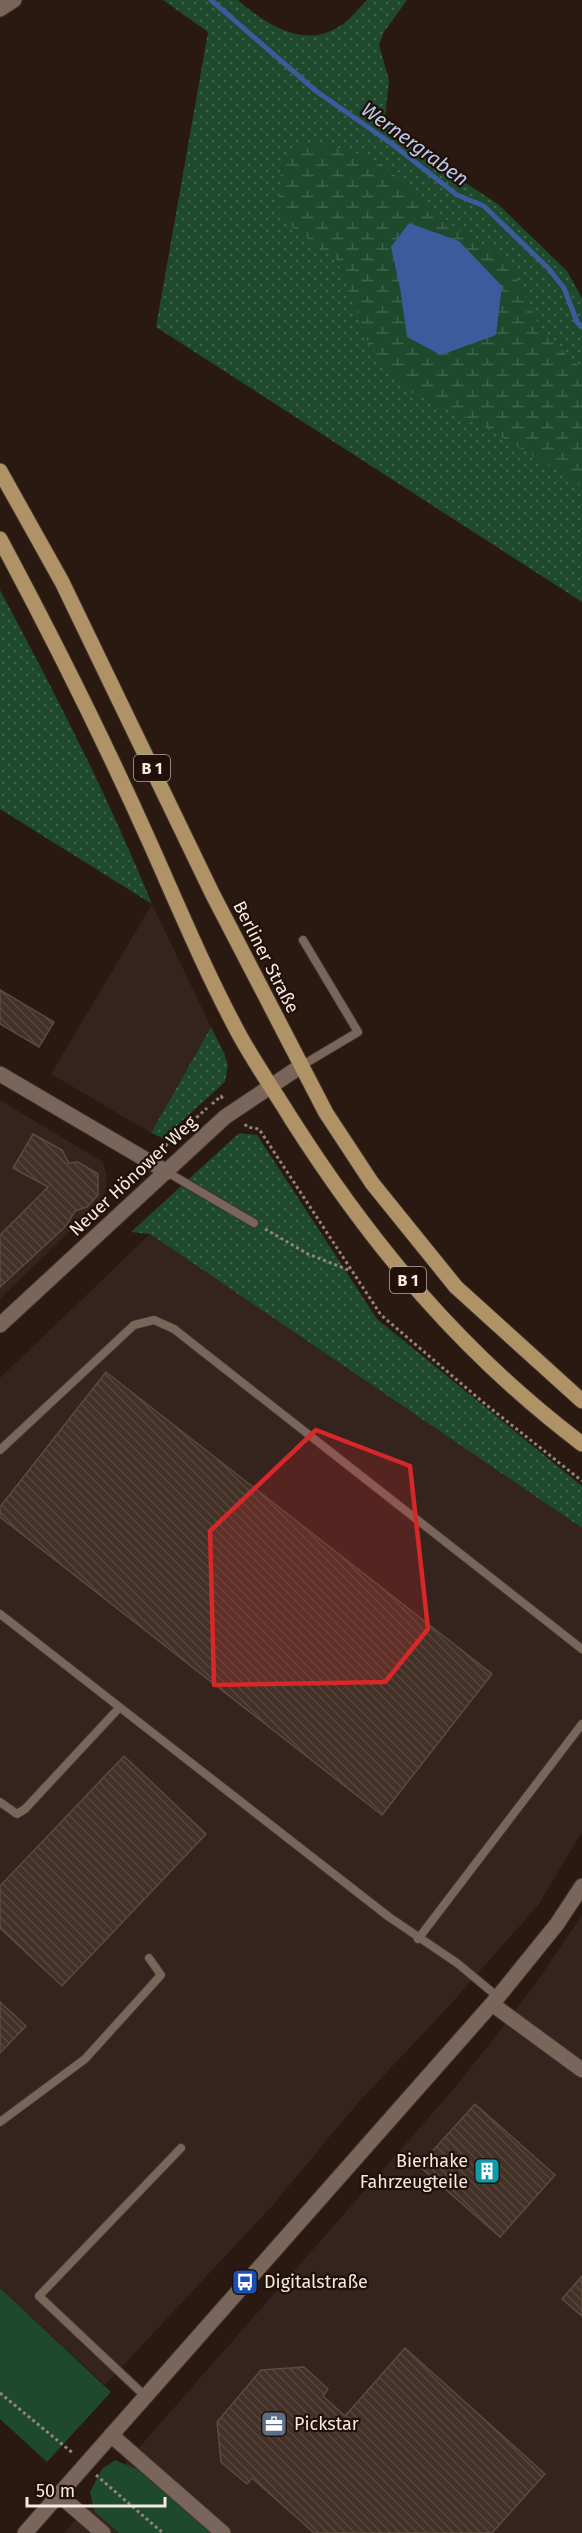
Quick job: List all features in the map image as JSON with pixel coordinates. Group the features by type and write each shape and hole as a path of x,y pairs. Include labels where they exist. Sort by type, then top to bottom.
{"main road":[{"name":"Berliner Straße","path":"0,471 62,582 212,893 326,1113 372,1183 456,1287 582,1401"},
{"name":"B 1","path":"0,538 87,710 150,842 192,941 241,1038 270,1085 346,1201 395,1266 490,1367 542,1414 582,1444"}],"street":[{"path":"0,9 14,0"},
{"name":"Neuer Hönower Weg","path":"0,1325 233,1110 301,1066"},
{"path":"0,1074 167,1172"},
{"path":"25,2533 495,2000 557,1924 582,1886"},
{"path":"495,2000 582,2070"},
{"path":"111,2435 223,2533"},
{"path":"58,2494 103,2533"}],"lane":[{"path":"301,1066 358,1032 303,940"},
{"path":"167,1172 254,1223"},
{"path":"0,1450 134,1326 154,1320 174,1329 582,1649"},
{"path":"0,1614 418,1939 457,1964 495,2000"},
{"path":"0,1802 17,1814 25,1809 120,1708"},
{"path":"418,1939 582,1724"},
{"path":"0,2122 85,2059 108,2034 161,1975 149,1958"},
{"path":"144,2396 39,2296 181,2148"}],"path":[{"path":"166,1144 221,1096 247,1127 259,1129 381,1315 484,1403 582,1480"},
{"path":"254,1223 308,1254 352,1271"},
{"path":"0,2393 66,2446"},
{"path":"100,2478 163,2533"}],"highlighted area":[{"path":"316,1430 410,1466 428,1629 385,1682 214,1685 210,1531"}],"shaded area":[{"path":"152,904 211,1027 151,1133 51,1074"},
{"path":"0,1100 103,1162 107,1176 105,1192 98,1204 0,1299"},
{"path":"150,1234 582,1528 582,1832 539,1904 449,2006 356,2105 272,2206 105,2385 0,2288 0,1378"},
{"path":"582,1915 582,2533 64,2533 459,2083 531,1990"}],"green space":[{"path":"163,0 238,0 260,18 273,25 299,35 313,35 326,33 340,26 367,0 407,0 384,32 379,45 389,80 385,118 401,137 436,164 498,204 567,271 582,298 582,602 156,327 208,32"},
{"path":"299,143 323,145 367,156 397,177 435,217 508,259 542,332 582,369 582,485 478,423 408,391 369,345 337,260 292,227 279,211 281,160"},
{"path":"0,590 80,745 152,904 0,809"},
{"path":"211,1027 228,1065 225,1082 163,1138 151,1133"},
{"path":"239,1133 257,1135 377,1319 582,1486 582,1528 150,1234 131,1232"},
{"path":"0,2288 111,2392 47,2462 0,2419"},
{"path":"115,2460 139,2470 211,2533 119,2533 95,2512 90,2492 102,2469"}],"water":[{"path":"409,223 459,241 502,286 496,335 441,355 407,337 391,247"}],"building":[{"path":"0,990 54,1022 39,1047 0,1024"},
{"path":"33,1134 62,1150 69,1163 78,1162 98,1174 98,1195 87,1207 75,1211 66,1226 0,1287 0,1235 48,1187 13,1168"},
{"path":"106,1372 492,1674 382,1815 0,1517 0,1507"},
{"path":"124,1756 206,1834 62,1986 0,1928 0,1886"},
{"path":"0,2002 26,2026 0,2053"},
{"name":"Bierhake Fahrzeugteile","path":"475,2104 555,2175 500,2237 419,2166"},
{"path":"582,2276 582,2316 562,2299"},
{"path":"405,2348 545,2474 492,2533 314,2533 252,2478 247,2484 221,2462 217,2422 261,2370 304,2367 328,2389 323,2396 345,2416"}],"waterway":[{"name":"Wernergraben","path":"211,0 316,91 392,144 457,195 484,206 548,268 564,288 577,322 582,327"}],"place":[{"name":"Bierhake Fahrzeugteile","path":"487,2171"},
{"name":"Digitalstraße","path":"245,2282"},
{"name":"Pickstar","path":"274,2424"}]}
